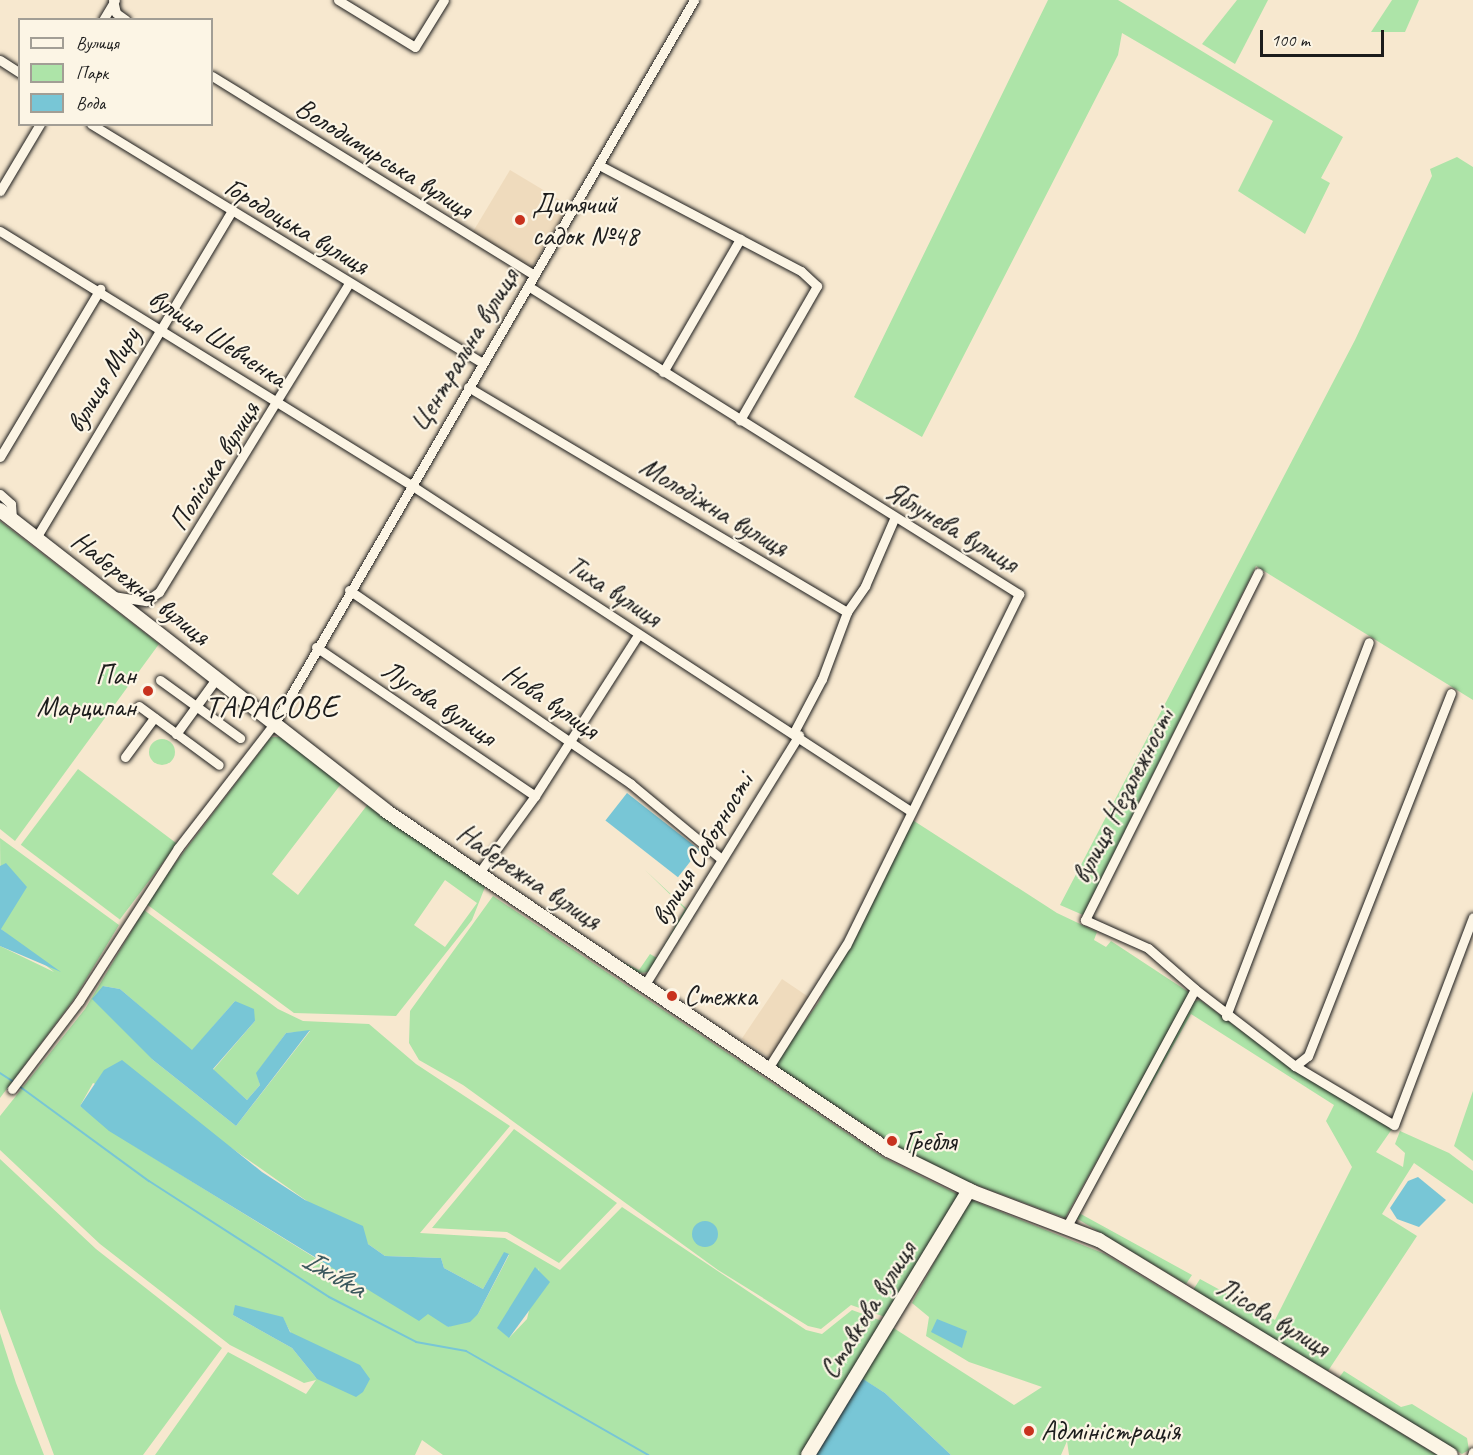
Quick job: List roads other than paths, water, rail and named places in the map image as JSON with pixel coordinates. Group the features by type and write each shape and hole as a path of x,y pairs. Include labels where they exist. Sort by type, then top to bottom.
{"street":[{"path":"104,18 114,0"},
{"path":"114,0 116,13 123,18"},
{"path":"338,0 415,47 444,0"},
{"name":"Центральна вулиця","path":"12,1089 79,1001 126,923 274,724 349,590 694,0"},
{"path":"0,60 18,72"},
{"name":"Володимирська вулиця","path":"213,77 534,275"},
{"path":"0,191 39,126"},
{"name":"Городоцька вулиця","path":"95,126 230,214 482,363"},
{"path":"599,165 801,271 817,286 740,420"},
{"name":"вулиця Миру","path":"36,538 230,214"},
{"name":"вулиця Шевченка","path":"0,231 100,289 279,404 411,485"},
{"path":"663,372 740,239"},
{"name":"Поліська вулиця","path":"108,595 146,601 159,592 279,404 349,283"},
{"name":"Яблунева вулиця","path":"528,286 894,519 1019,594 909,810 846,945 767,1070"},
{"path":"0,457 100,289"},
{"name":"Молодіжна вулиця","path":"468,387 847,612"},
{"name":"Тиха вулиця","path":"411,485 638,635 796,733 909,810"},
{"path":"0,494 11,504 12,520"},
{"name":"Набережна вулиця","path":"0,510 274,724 479,873 767,1070 888,1150 969,1190 1067,1226"},
{"path":"796,733 822,678 847,612 865,586 894,519"},
{"name":"вулиця Незалежності","path":"1258,573 1085,920 1148,948 1226,1016 1295,1066 1394,1125 1473,917"},
{"name":"Нова вулиця","path":"349,590 571,741 720,858"},
{"path":"479,873 536,796 638,635"},
{"path":"1226,1016 1369,642"},
{"name":"Лугова вулиця","path":"316,647 536,796"},
{"path":"176,734 216,679"},
{"path":"160,680 240,738"},
{"path":"1295,1066 1308,1056 1451,693"},
{"path":"139,706 219,765"},
{"path":"125,757 154,718"},
{"name":"вулиця Соборності","path":"644,986 796,733"},
{"path":"1067,1226 1195,989"},
{"name":"Ставкова вулиця","path":"808,1455 969,1190"},
{"name":"Лісова вулиця","path":"1067,1226 1099,1240 1451,1455"}],"water":[{"path":"627,793 699,850 678,877 605,821"},
{"path":"6,863 27,887 1,929 61,972 0,946 0,866"},
{"path":"103,986 120,989 192,1050 235,1001 254,1009 255,1021 213,1069 247,1100 260,1085 256,1073 286,1033 310,1030 236,1126 153,1060 92,999"},
{"path":"122,1060 262,1172 305,1200 363,1226 368,1244 385,1256 441,1258 444,1268 483,1289 504,1252 509,1254 478,1314 470,1322 448,1327 428,1314 419,1321 109,1131 80,1106 104,1070"},
{"path":"1418,1177 1446,1200 1419,1227 1397,1219 1390,1208 1408,1181"},
{"path":"705,1221 714,1225 718,1234 714,1243 705,1247 696,1243 692,1234 696,1225"},
{"path":"535,1267 550,1282 509,1338 497,1328"},
{"path":"235,1305 283,1317 290,1332 360,1365 370,1379 363,1392 356,1397 317,1379 292,1348 233,1315"},
{"path":"937,1319 967,1331 962,1348 931,1332"},
{"path":"860,1377 885,1393 951,1455 812,1455"}],"waterway":[{"name":"Іжівка","path":"0,1073 14,1082"},
{"name":"Іжівка","path":"19,1086 149,1181 329,1297 416,1342 466,1351 648,1455"}],"place":[{"name":"Дитячий садок №48","path":"520,220"},
{"name":"Пан Марципан","path":"148,691"},
{"name":"Стежка","path":"672,996"},
{"name":"Гребля","path":"892,1141"},
{"name":"Адміністрація","path":"1029,1431"}],"district":[{"name":"ТАРАСОВЕ","path":"272,707"}]}
